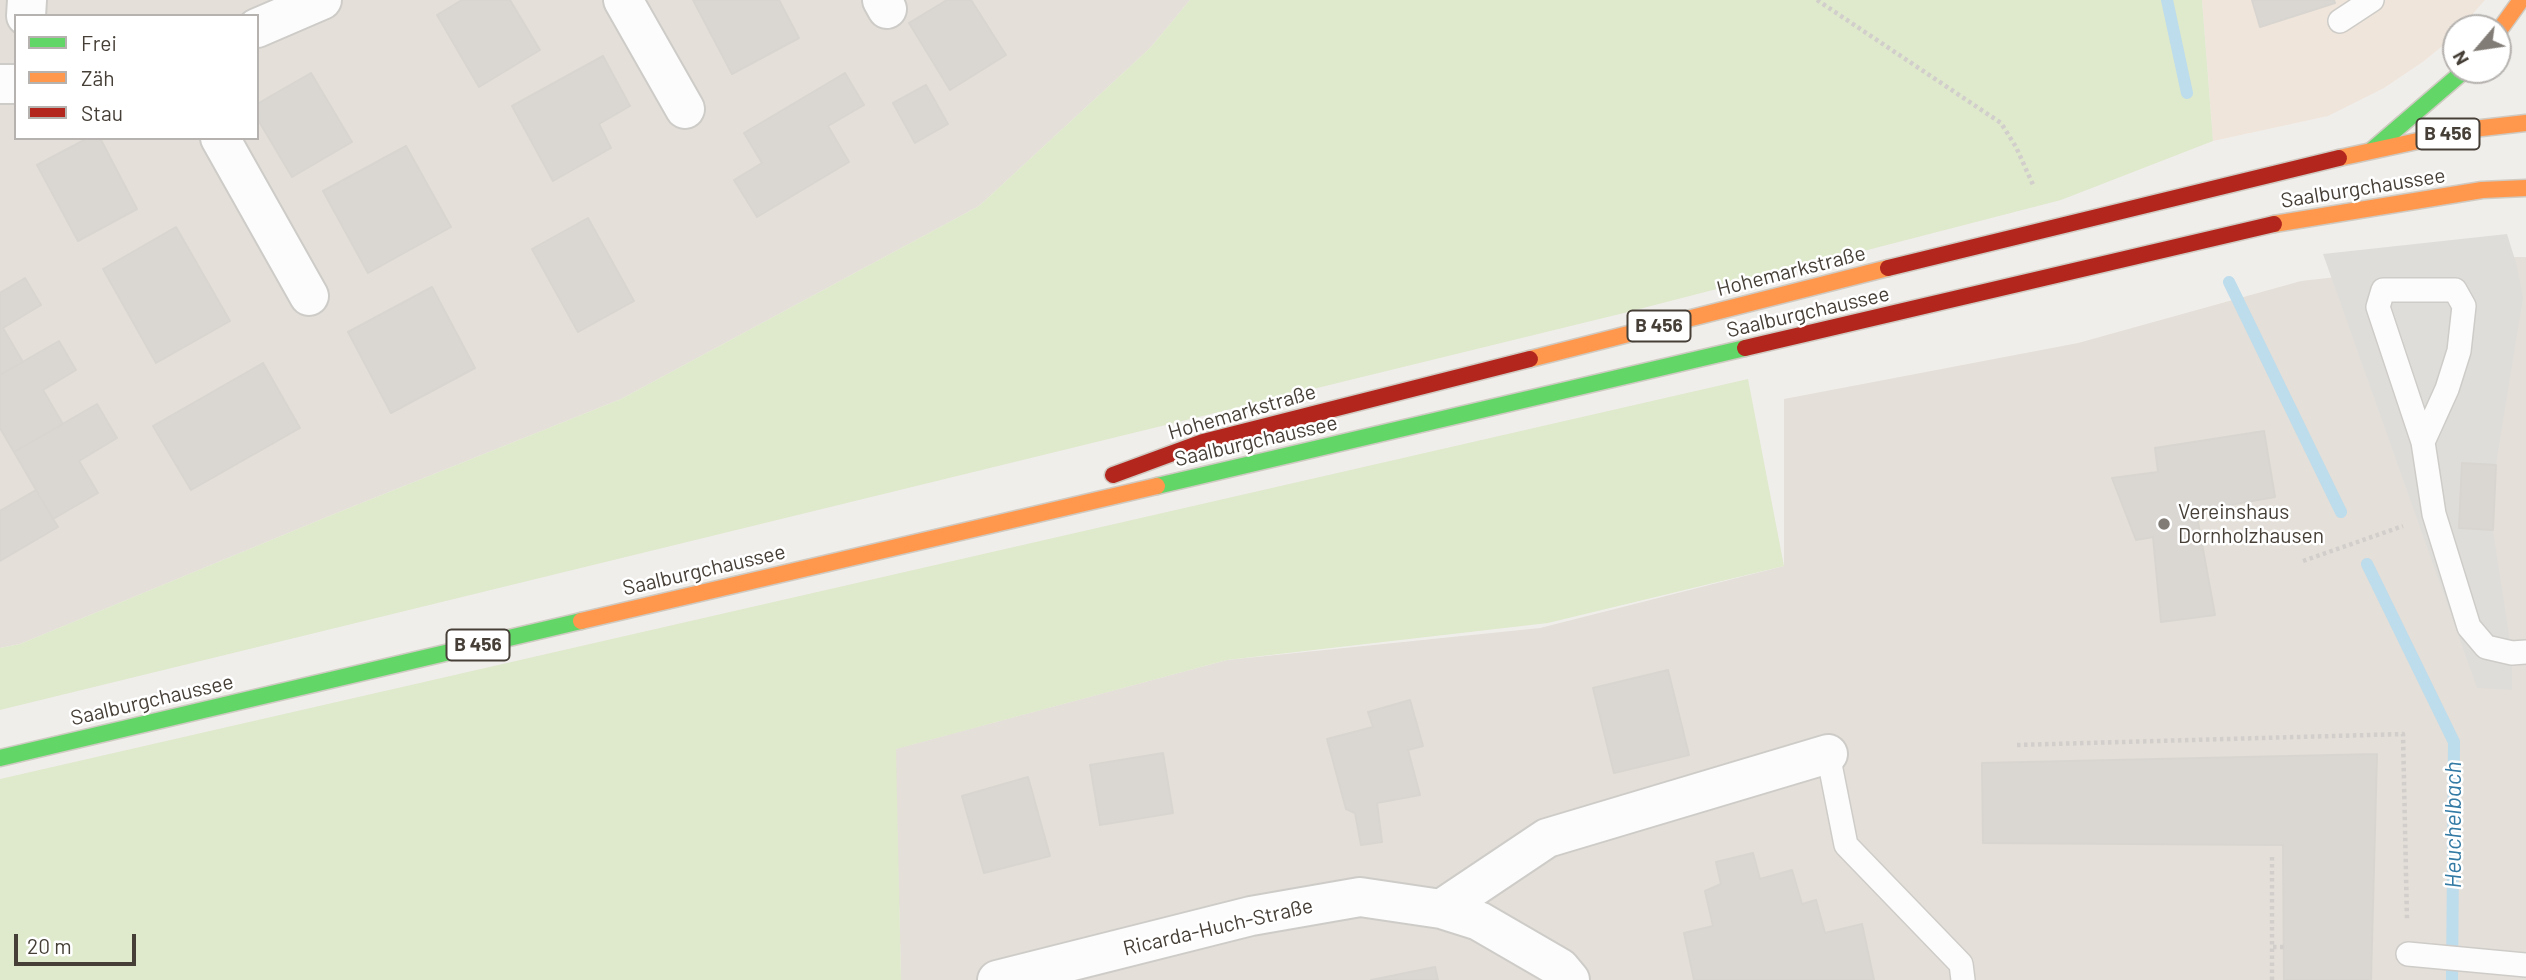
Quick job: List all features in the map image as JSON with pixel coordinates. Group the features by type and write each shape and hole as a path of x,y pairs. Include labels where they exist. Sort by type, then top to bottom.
{"main road":[{"path":"2372,150 2449,84"},
{"name":"Hohemarkstraße","path":"1099,480 1203,442 1979,245 2372,150 2473,129 2526,123"},
{"name":"Saalburgchaussee","path":"0,758 2267,225 2482,190 2526,188"},
{"name":"B 456","path":"956,532 1073,489"}],"street":[{"path":"259,27 322,0"},
{"path":"623,0 685,109"},
{"path":"221,140 309,296"},
{"path":"1441,909 1547,838 1828,754"},
{"name":"Ricarda-Huch-Straße","path":"997,980 1251,916 1360,897 1441,909 1479,921 1560,968 1570,980"}],"lane":[{"path":"2340,21 2372,0"},
{"path":"2423,442 2447,389 2459,351 2464,306 2455,290 2383,290 2378,307 2423,442 2434,514 2469,627 2486,647 2512,653 2526,652"},
{"path":"1828,754 1846,845 1961,964 1963,980"},
{"path":"2408,954 2526,965"}],"path":[{"path":"1817,0 2001,123 2016,147 2034,187"},
{"path":"2303,561 2434,514"},
{"path":"2017,745 2403,734 2408,954"},
{"path":"2272,857 2272,980"},
{"path":"2272,947 2284,947"}],"shaded area":[{"path":"0,0 1190,0 1150,48 979,206 621,399 20,644 0,648"},
{"path":"2202,0 2485,0 2472,14 2442,14 2442,46 2384,88 2328,116 2213,141"},
{"path":"2507,234 2523,298 2496,465 2462,464 2459,528 2493,530 2512,653 2512,690 2477,688 2323,254"},
{"path":"2526,257 2526,980 901,980 895,749 1227,660 1540,628 1784,566 1784,399 2078,343 2301,281"}],"green space":[{"path":"1190,0 2202,0 2213,141 2061,200 1624,313 0,710 0,648 20,644 621,399 979,206 1150,48"},
{"path":"1748,379 1784,566 1548,623 1227,660 896,749 901,980 0,980 0,779"}],"building":[{"path":"462,0 510,0 540,50 479,87 437,15"},
{"path":"693,0 779,0 799,38 732,74"},
{"path":"947,0 971,0 1006,55 950,90 909,23"},
{"path":"2252,0 2334,0 2335,3 2260,27"},
{"path":"603,56 630,106 599,124 611,148 553,181 512,106"},
{"path":"311,73 352,142 292,177 259,121 259,103"},
{"path":"845,73 864,105 828,126 849,162 757,217 734,180 762,163 744,133"},
{"path":"926,85 948,124 915,143 893,103"},
{"path":"84,140 101,140 137,209 78,241 37,165"},
{"path":"406,146 451,227 368,273 323,191"},
{"path":"588,218 634,301 578,332 532,249"},
{"path":"176,227 230,321 156,363 103,269"},
{"path":"25,278 41,305 3,328 23,362 0,375 0,293"},
{"path":"432,287 475,368 391,413 348,332"},
{"path":"59,341 76,370 43,390 63,424 14,452 0,428 0,375"},
{"path":"263,363 300,428 191,490 153,426"},
{"path":"97,404 117,438 79,461 98,493 53,519 14,452"},
{"name":"Vereinshaus Dornholzhausen","path":"2264,431 2275,497 2196,511 2215,615 2161,622 2153,537 2136,540 2112,478 2158,472 2155,448"},
{"path":"2462,463 2496,465 2493,530 2459,528"},
{"path":"36,490 58,527 0,561 0,511"},
{"path":"1668,670 1689,755 1614,773 1593,688"},
{"path":"1410,700 1423,746 1408,750 1420,795 1377,803 1382,842 1361,845 1355,813 1346,809 1327,739 1373,727 1368,712"},
{"path":"1163,753 1173,813 1100,825 1090,765"},
{"path":"2377,754 2371,980 2284,980 2283,845 1983,843 1982,763"},
{"path":"1028,777 1050,856 984,873 962,796"},
{"path":"1753,853 1760,879 1792,870 1802,904 1816,900 1825,933 1862,924 1874,980 1694,980 1684,933 1713,926 1705,891 1721,884 1716,862"},
{"path":"1435,967 1438,980 1371,980"}],"waterway":[{"name":"Heuchelbach","path":"2167,0 2187,93"},
{"name":"Heuchelbach","path":"2229,282 2341,512"},
{"name":"Heuchelbach","path":"2367,564 2454,742 2452,980"}],"traffic: fast":[{"path":"2372,150 2449,84"},
{"path":"1157,486 1745,348"},
{"path":"0,758 581,621"}],"traffic: slow":[{"path":"2511,14 2521,0"},
{"path":"2339,158 2473,129 2526,123"},
{"path":"2274,224 2482,190 2526,188"},
{"path":"1530,359 1888,268"},
{"path":"581,621 1157,486"}],"traffic: jam":[{"path":"1888,268 2339,158"},
{"path":"1745,348 2274,224"},
{"path":"1113,475 1203,442 1530,359"}],"place":[{"name":"Vereinshaus Dornholzhausen","path":"2164,524"}]}
